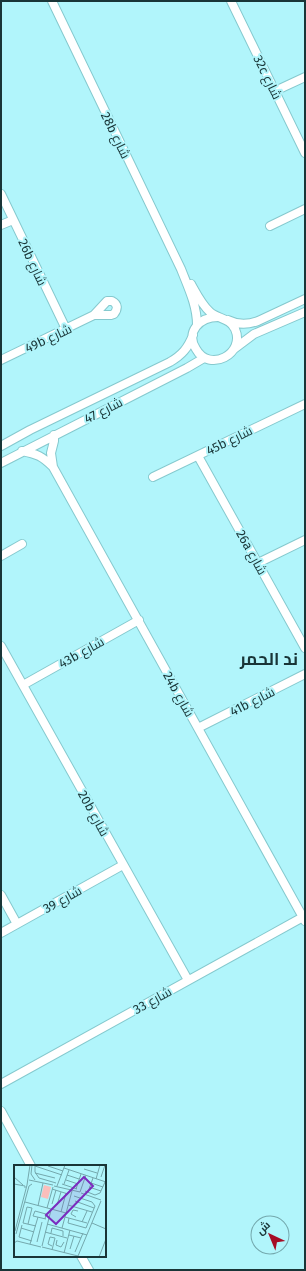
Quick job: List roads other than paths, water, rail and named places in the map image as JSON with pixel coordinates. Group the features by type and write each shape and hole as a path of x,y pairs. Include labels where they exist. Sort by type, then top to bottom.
{"street":[{"name":"28b شارع","path":"52,1 181,269 196,311 198,325"},
{"name":"32c شارع","path":"232,1 305,153"},
{"path":"275,91 305,77"},
{"name":"26b شارع","path":"1,194 66,329"},
{"path":"270,226 305,209"},
{"path":"1,226 13,220"},
{"name":"28b شارع","path":"181,269 210,312 221,318"},
{"path":"305,299 250,324 241,324 221,318 210,317 203,320 198,325 193,335 193,343 196,350 204,358 219,360 225,358 254,334 305,312"},
{"name":"49b شارع","path":"1,360 94,315"},
{"path":"221,318 230,323 234,328 236,335 234,349"},
{"name":"شارع 47","path":"1,446 30,430 170,362 183,352 188,346 193,335"},
{"name":"شارع 47","path":"1,462 204,358"},
{"name":"45b شارع","path":"153,477 305,404"},
{"name":"24b شارع","path":"53,467 51,453 54,435"},
{"name":"24b شارع","path":"22,451 36,454 45,459 53,467 304,919"},
{"name":"26a شارع","path":"198,456 305,648"},
{"path":"258,563 305,540"},
{"path":"1,556 22,544"},
{"name":"43b شارع","path":"23,685 138,620"},
{"name":"20b شارع","path":"1,646 188,980"},
{"name":"41b شارع","path":"198,728 305,674"},
{"name":"شارع 39","path":"1,933 123,865"},
{"path":"1,895 17,924"},
{"name":"شارع 33","path":"1,1084 188,980 304,919"},
{"path":"1,1111 30,1165"},
{"path":"82,1257 89,1270"}],"district":[{"name":"ند الحمر","path":"269,659"}]}
